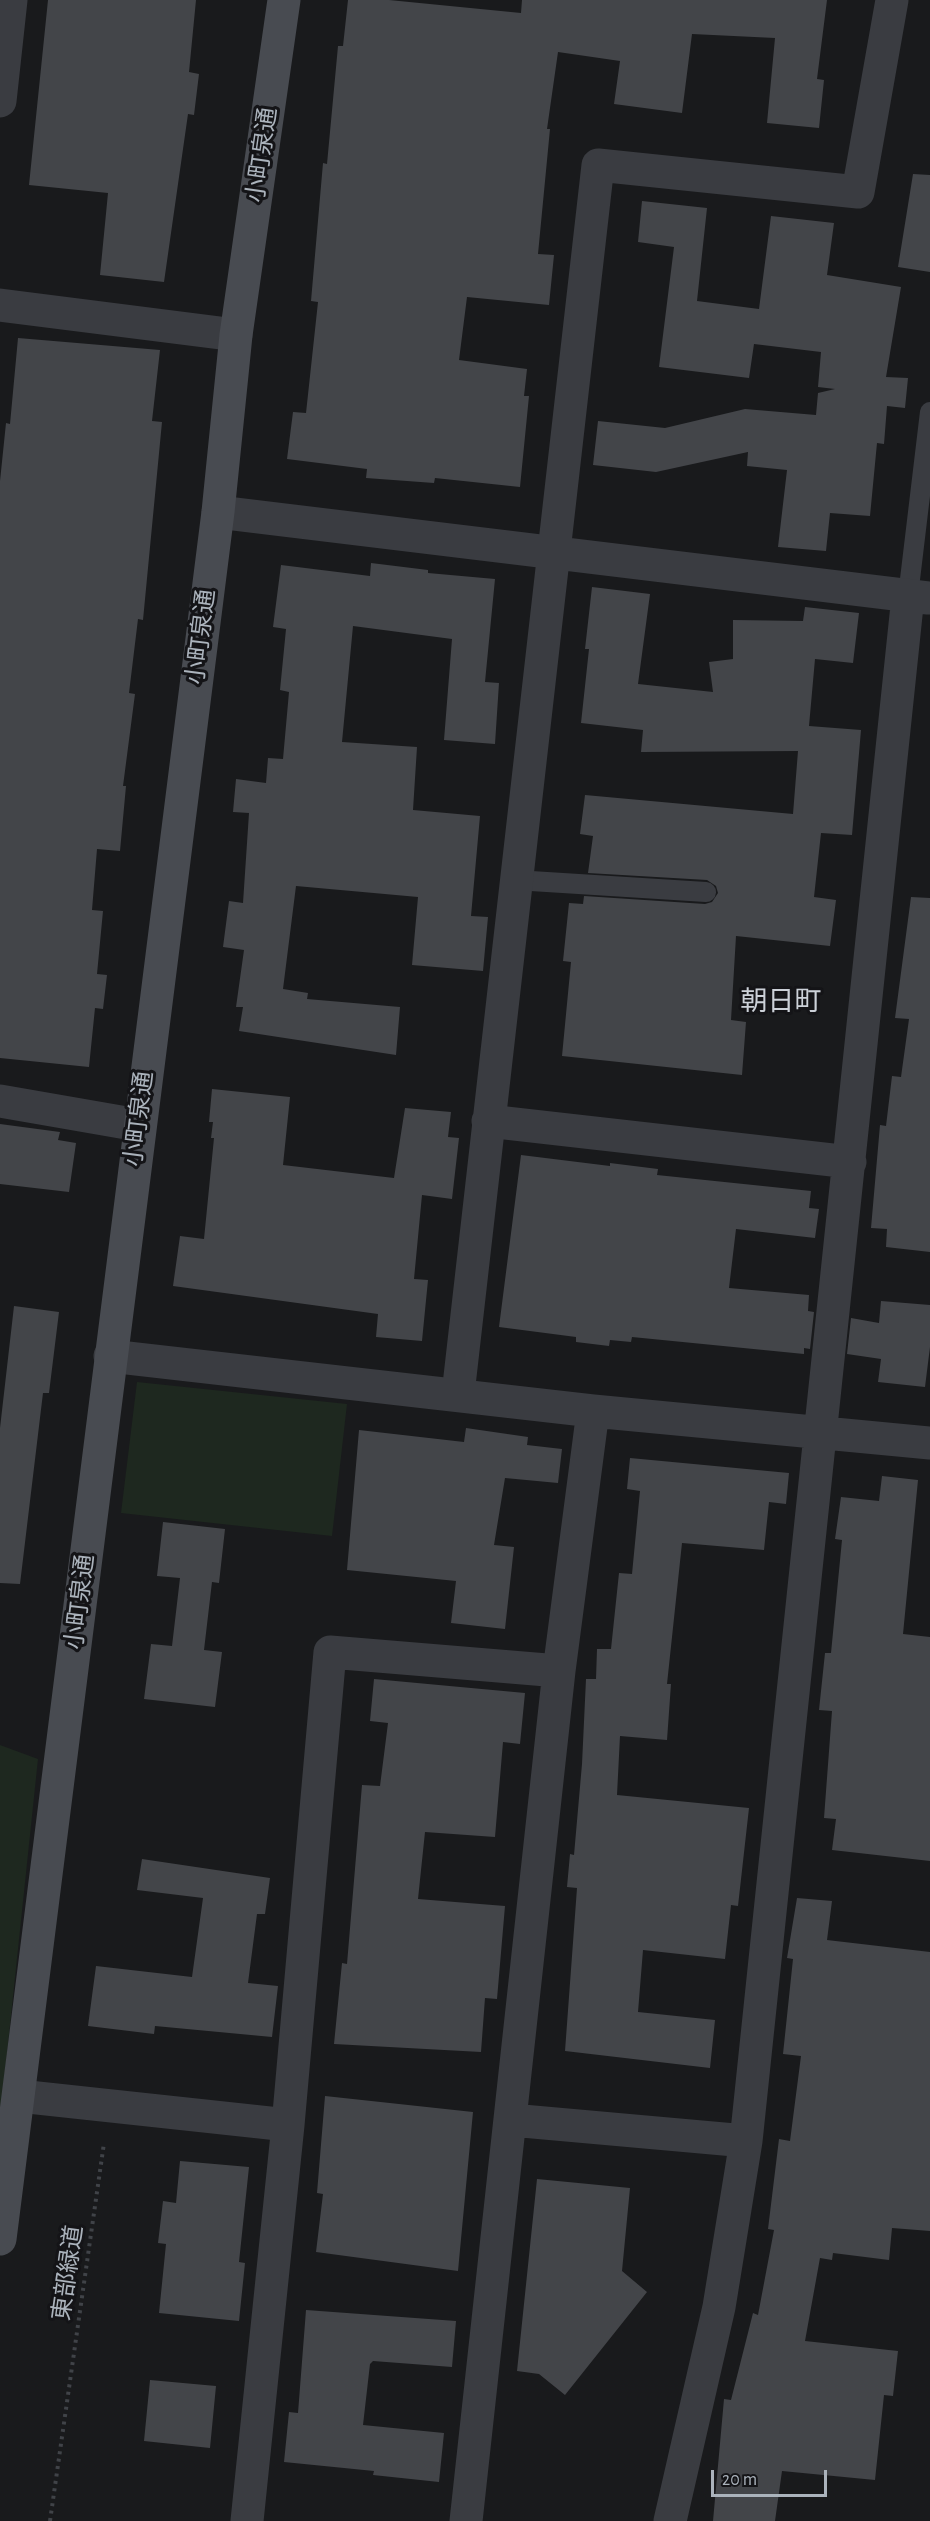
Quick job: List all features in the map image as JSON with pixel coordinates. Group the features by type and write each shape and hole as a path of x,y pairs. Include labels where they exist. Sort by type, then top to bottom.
{"street":[{"path":"0,101 11,0"},
{"name":"小町泉通","path":"0,2240 138,1125 218,512 236,335 284,0"},
{"path":"458,1394 598,165 858,192 892,0"},
{"path":"0,305 236,335"},
{"path":"218,512 919,597 850,1162 746,2141 719,2307 670,2521"},
{"path":"0,1101 138,1125"},
{"path":"488,1121 850,1162"},
{"path":"110,1356 593,1411 930,1443"},
{"path":"466,2521 559,1671 593,1411"},
{"path":"247,2521 288,2125 330,1652 559,1671"},
{"path":"19,2096 288,2125"},
{"path":"510,2120 746,2141"}],"lane":[{"path":"919,597 930,412"},
{"path":"515,880 706,892"}],"path":[{"name":"東部緑道","path":"50,2521 104,2144 93,2138"}],"green space":[{"path":"137,1382 347,1404 332,1536 121,1513"},
{"path":"0,1745 38,1759 0,2120"}],"building":[{"path":"48,0 196,0 189,72 199,74 194,115 188,114 164,282 100,275 108,193 29,185"},
{"path":"348,0 389,0 521,13 522,0 827,0 817,79 824,80 819,128 767,123 775,38 692,34 682,113 614,104 620,61 558,52 547,129 550,129 538,254 554,255 549,305 467,297 459,360 527,369 524,396 529,396 520,487 435,478 434,483 366,478 367,469 287,459 293,412 306,413 318,302 311,301 323,163 327,164 338,46 343,46"},
{"path":"913,174 930,175 930,272 898,267"},
{"path":"642,201 707,208 697,301 759,309 771,216 834,223 827,275 901,287 886,377 908,378 905,408 887,406 884,444 877,443 870,516 830,513 826,551 778,547 787,470 747,466 748,452 656,472 593,465 598,421 665,428 745,409 816,415 818,393 835,389 818,387 821,352 754,344 749,378 659,367 674,247 638,242"},
{"path":"18,338 160,350 152,421 162,422 143,620 138,619 129,693 135,694 123,786 126,786 120,851 97,849 92,910 103,911 97,974 107,975 103,1009 95,1008 89,1067 0,1058 0,481 6,423 10,424"},
{"path":"371,563 428,570 428,573 495,579 485,682 499,683 495,744 444,740 452,639 353,626 342,742 417,747 413,810 480,816 471,916 488,917 483,971 412,965 418,897 296,886 283,989 308,993 307,999 400,1007 396,1055 239,1031 243,1007 236,1007 244,950 223,947 229,901 243,903 249,813 233,812 236,779 266,783 268,758 283,759 289,692 280,690 286,629 273,627 281,565 370,576"},
{"path":"592,587 650,594 638,684 713,692 709,662 733,659 733,620 803,621 805,607 859,613 853,663 815,659 809,726 861,730 852,835 821,833 814,897 836,900 830,946 736,936 731,1020 746,1022 742,1075 562,1056 571,962 563,961 569,903 583,904 584,896 705,904 712,902 718,893 716,886 707,880 588,873 593,836 580,834 585,795 793,814 798,751 641,752 643,730 581,723 589,649 585,649"},
{"path":"911,897 930,898 930,1252 886,1247 887,1229 871,1228 880,1125 886,1126 892,1076 901,1077 909,1019 895,1018"},
{"path":"212,1089 290,1097 283,1165 394,1178 405,1108 451,1112 448,1137 459,1138 452,1199 422,1195 414,1279 428,1280 422,1341 376,1337 378,1314 173,1286 180,1236 204,1239 214,1138 211,1138 213,1122 209,1122"},
{"path":"0,1124 60,1132 58,1140 76,1143 69,1192 0,1184"},
{"path":"521,1155 610,1166 610,1163 658,1169 657,1175 811,1191 809,1208 819,1209 815,1238 736,1229 729,1288 809,1295 808,1311 814,1312 810,1349 804,1348 804,1354 632,1337 631,1342 610,1340 609,1346 576,1342 576,1337 499,1327"},
{"path":"881,1301 930,1305 930,1347 925,1387 878,1382 881,1359 847,1354 851,1318 879,1323"},
{"path":"14,1306 59,1312 49,1393 43,1393 20,1584 0,1583 0,1428"},
{"path":"466,1428 528,1437 527,1445 562,1449 558,1483 505,1478 494,1545 514,1547 505,1629 451,1623 456,1581 347,1570 359,1430 464,1442"},
{"path":"630,1458 789,1473 786,1504 769,1502 764,1550 682,1543 667,1684 671,1684 667,1740 620,1736 617,1795 749,1808 738,1906 731,1905 725,1959 643,1950 638,2012 715,2020 710,2068 565,2051 577,1888 567,1887 570,1854 574,1855 586,1679 596,1679 597,1649 611,1649 619,1573 632,1574 640,1491 627,1489"},
{"path":"882,1476 918,1480 903,1634 930,1637 930,1861 832,1850 836,1819 824,1818 832,1711 819,1710 825,1653 831,1653 842,1540 835,1539 841,1497 879,1501"},
{"path":"163,1522 225,1529 219,1583 212,1582 204,1650 222,1652 215,1707 144,1699 151,1644 172,1646 180,1578 157,1576"},
{"path":"374,1679 525,1693 520,1744 503,1742 495,1837 425,1832 418,1899 505,1906 497,1999 485,1998 481,2052 334,2044 342,1963 347,1964 362,1785 380,1786 388,1723 370,1721"},
{"path":"142,1859 270,1878 265,1914 257,1914 248,1983 278,1986 272,2037 155,2026 154,2034 88,2026 96,1966 192,1977 203,1898 137,1890"},
{"path":"797,1898 832,1901 827,1940 930,1952 930,2231 892,2228 889,2260 833,2253 832,2260 820,2258 805,2341 898,2351 893,2396 884,2395 875,2480 782,2471 775,2521 713,2521 724,2399 731,2400 753,2313 758,2315 774,2230 768,2229 779,2139 790,2141 801,2056 783,2054 793,1959 787,1958"},
{"path":"325,2096 473,2112 458,2271 316,2252 323,2194 317,2193"},
{"path":"180,2161 249,2167 239,2262 245,2263 239,2321 159,2313 166,2244 158,2243 163,2201 176,2203"},
{"path":"537,2179 630,2188 622,2271 647,2292 565,2395 539,2374 517,2371"},
{"path":"306,2310 456,2321 452,2367 373,2361 370,2364 363,2425 444,2433 439,2482 373,2475 374,2471 284,2462 289,2412 298,2413"},
{"path":"150,2380 216,2386 210,2448 144,2441"}],"district":[{"name":"朝日町","path":"781,1002"}]}
